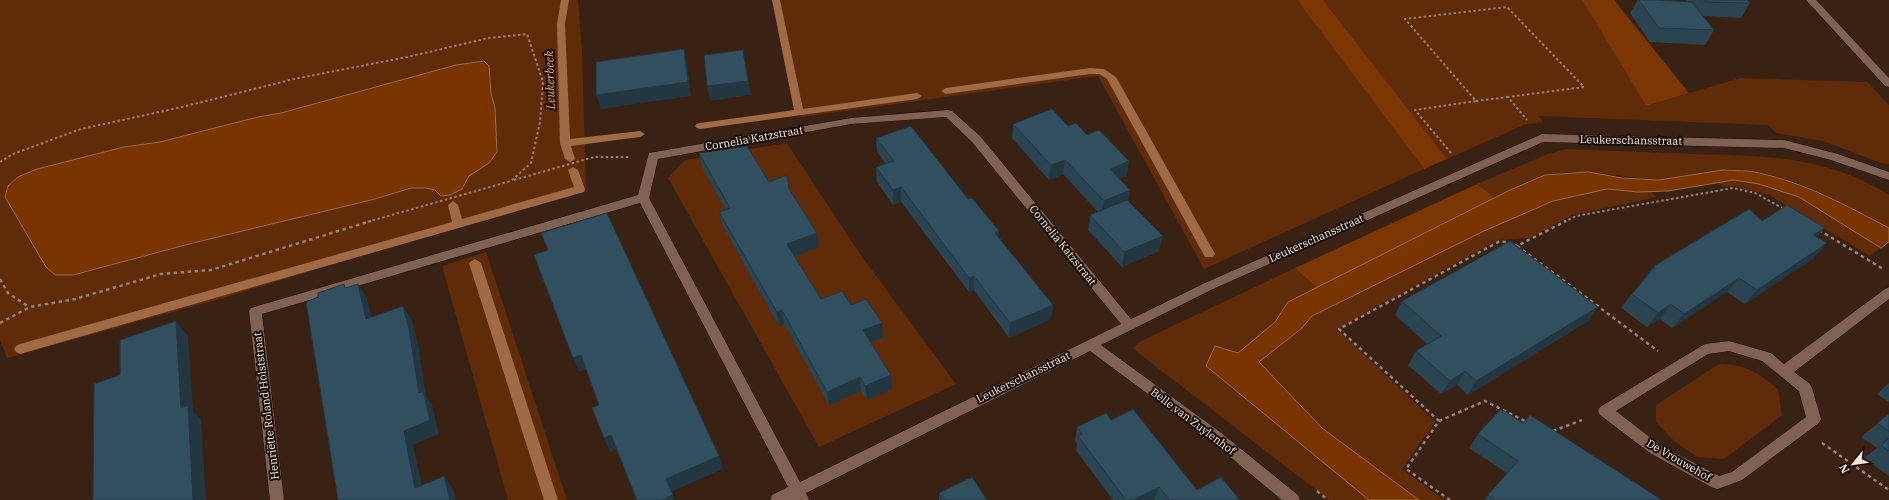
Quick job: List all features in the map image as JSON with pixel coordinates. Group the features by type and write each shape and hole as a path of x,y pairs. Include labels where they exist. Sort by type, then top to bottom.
{"street":[{"path":"1811,0 1889,84"},
{"name":"Cornelia Katzstraat","path":"653,156 851,120 948,113 976,139 1129,325"},
{"name":"Leukerschansstraat","path":"777,500 799,495 1090,344 1209,286 1542,138 1784,144 1834,157 1889,176"},
{"path":"653,156 643,198 799,495"},
{"name":"Henriëtte Roland Holststraat","path":"277,500 255,311 643,198"},
{"path":"1785,372 1889,292"},
{"name":"Belle van Zuylenhof","path":"1090,344 1215,436 1293,500"},
{"name":"De Vrouwehof","path":"1729,346 1766,357 1805,388 1814,419 1737,476 1718,483 1655,449 1605,411 1678,366 1705,349 1729,346"}],"path":[{"path":"1466,172 1415,110 1584,87 1507,7 1405,19 1476,101"},
{"path":"0,162 13,154 81,129 182,107 294,79 407,57 489,38 527,34 543,82 540,122 531,163 511,181"},
{"path":"1508,97 1542,138"},
{"path":"0,324 30,307 75,299 161,274 211,270 325,234 477,192 594,157 653,156"},
{"path":"1517,246 1576,216 1733,188 1755,192 1789,212"},
{"path":"1816,228 1889,272"},
{"path":"1439,421 1339,329 1500,241 1517,246 1678,366"},
{"path":"0,279 8,293 30,307"},
{"path":"1450,500 1406,469 1439,421 1485,401 1528,422"},
{"path":"1549,433 1605,411"},
{"path":"1802,428 1889,490"}],"shaded area":[{"path":"0,0 578,0 582,51 586,189 541,200 223,298 7,358 0,340","holes":["473,62 489,66 491,93 495,108 489,163 469,176 462,189 436,190 411,188 375,199 193,243 73,275 8,186 18,177 37,169 124,147 160,142 258,117 281,113"]},
{"path":"780,0 1297,0 1424,169 1204,269 1098,76 801,117"},
{"path":"1297,0 1323,0 1447,159 1424,169"},
{"path":"1323,0 1582,0 1646,106 1740,78 1867,82 1889,105 1889,164 1881,163 1823,141 1776,133 1768,125 1539,116 1543,123 1526,124 1447,159"},
{"path":"1582,0 1614,0 1689,93 1646,106"},
{"path":"484,61 489,66 491,93 495,108 497,152 489,163 469,176 462,189 450,195 441,196 435,190 411,188 375,199 193,243 73,275 55,275 46,267 5,197 8,186 18,177 37,169 124,147 160,142 258,117 281,113 456,65"},
{"path":"787,143 860,254 956,384 819,447 668,178 685,160"},
{"path":"1566,149 1746,156 1819,165 1842,172 1889,195 1889,228 1830,197 1809,188 1767,174 1745,171 1722,170 1664,179 1586,172 1558,173 1532,179 1495,198 1477,184 1548,154"},
{"path":"1723,170 1750,171 1776,177 1810,189 1889,228 1889,242 1881,248 1799,197 1759,184 1734,180 1668,191 1638,192 1607,189 1553,201 1484,231 1312,316 1302,328 1259,362 1322,428 1419,500 1369,500 1206,366 1215,346 1238,353 1275,322 1288,302 1510,190 1545,175 1588,172 1622,178 1659,180"},
{"path":"1734,180 1759,184 1799,197 1881,248 1870,256 1769,195 1733,186 1723,187 1718,183"},
{"path":"1477,184 1495,198 1317,288 1295,268"},
{"path":"1607,189 1651,192 1657,197 1572,215 1530,238 1498,240 1337,329 1435,422 1402,469 1444,500 1419,500 1322,428 1259,362 1302,328 1312,316 1484,231 1553,201"},
{"path":"486,252 567,500 508,500 442,266"},
{"path":"1295,268 1317,288 1288,302 1275,322 1238,353 1206,366 1369,500 1329,500 1132,348 1143,340"},
{"path":"1719,364 1728,364 1751,370 1778,389 1782,415 1724,459 1697,457 1674,441 1656,422 1656,405"}],"building":[{"path":"1639,0 1692,2 1714,30 1659,28"},
{"path":"1705,0 1747,0 1750,3 1706,2"},
{"path":"684,49 688,82 596,95 596,62"},
{"path":"743,50 748,81 707,86 704,55"},
{"path":"1052,109 1068,126 1076,123 1087,135 1099,130 1129,161 1110,169 1130,190 1104,201 1065,160 1051,165 1013,124"},
{"path":"911,126 968,199 972,198 999,231 995,233 1053,305 1010,323 974,276 969,278 901,187 893,190 876,167 894,161 876,138"},
{"path":"747,146 769,182 787,175 789,189 817,233 787,244 821,299 842,291 851,305 866,299 882,323 863,330 891,375 865,386 860,377 827,392 782,310 777,312 719,212 730,208 699,153"},
{"path":"1127,200 1163,236 1124,252 1090,215"},
{"path":"1787,205 1825,228 1813,235 1827,243 1757,290 1739,278 1684,314 1671,304 1658,313 1632,294 1655,267 1654,266 1749,209 1762,221"},
{"path":"607,213 719,456 666,479 673,495 662,500 637,500 611,435 604,438 592,408 599,405 581,355 573,358 534,255 548,250 541,233"},
{"path":"1510,241 1598,307 1476,381 1465,371 1450,381 1416,351 1441,336 1402,301"},
{"path":"344,284 345,288 358,284 366,319 403,306 409,329 419,393 423,391 430,420 404,431 415,488 444,476 450,500 338,500 306,302 318,297 318,293"},
{"path":"176,321 181,408 188,405 193,500 93,500 94,384 120,375 120,340"},
{"path":"1133,409 1197,490 1221,477 1240,500 1169,500 1159,487 1133,500 1126,500 1078,436 1082,434 1077,427 1106,413 1111,420"},
{"path":"1501,409 1523,423 1530,415 1662,500 1495,500 1488,495 1518,461 1478,434"},
{"path":"1889,414 1889,432 1877,423"},
{"path":"1889,438 1889,451 1881,445"},
{"path":"972,477 987,500 944,500 939,493"}],"waterway":[{"name":"Leukerbeek","path":"565,0 561,24 565,143"},
{"path":"776,0 799,112"},
{"path":"946,91 1090,71 1101,71 1111,77 1209,254"},
{"path":"700,126 917,96"},
{"path":"565,143 640,134"},
{"name":"Leukerbeek","path":"565,143 570,159"},
{"path":"458,224 580,189 573,170"},
{"path":"453,205 458,224"},
{"path":"20,349 458,224"},
{"path":"475,263 551,500"}]}
